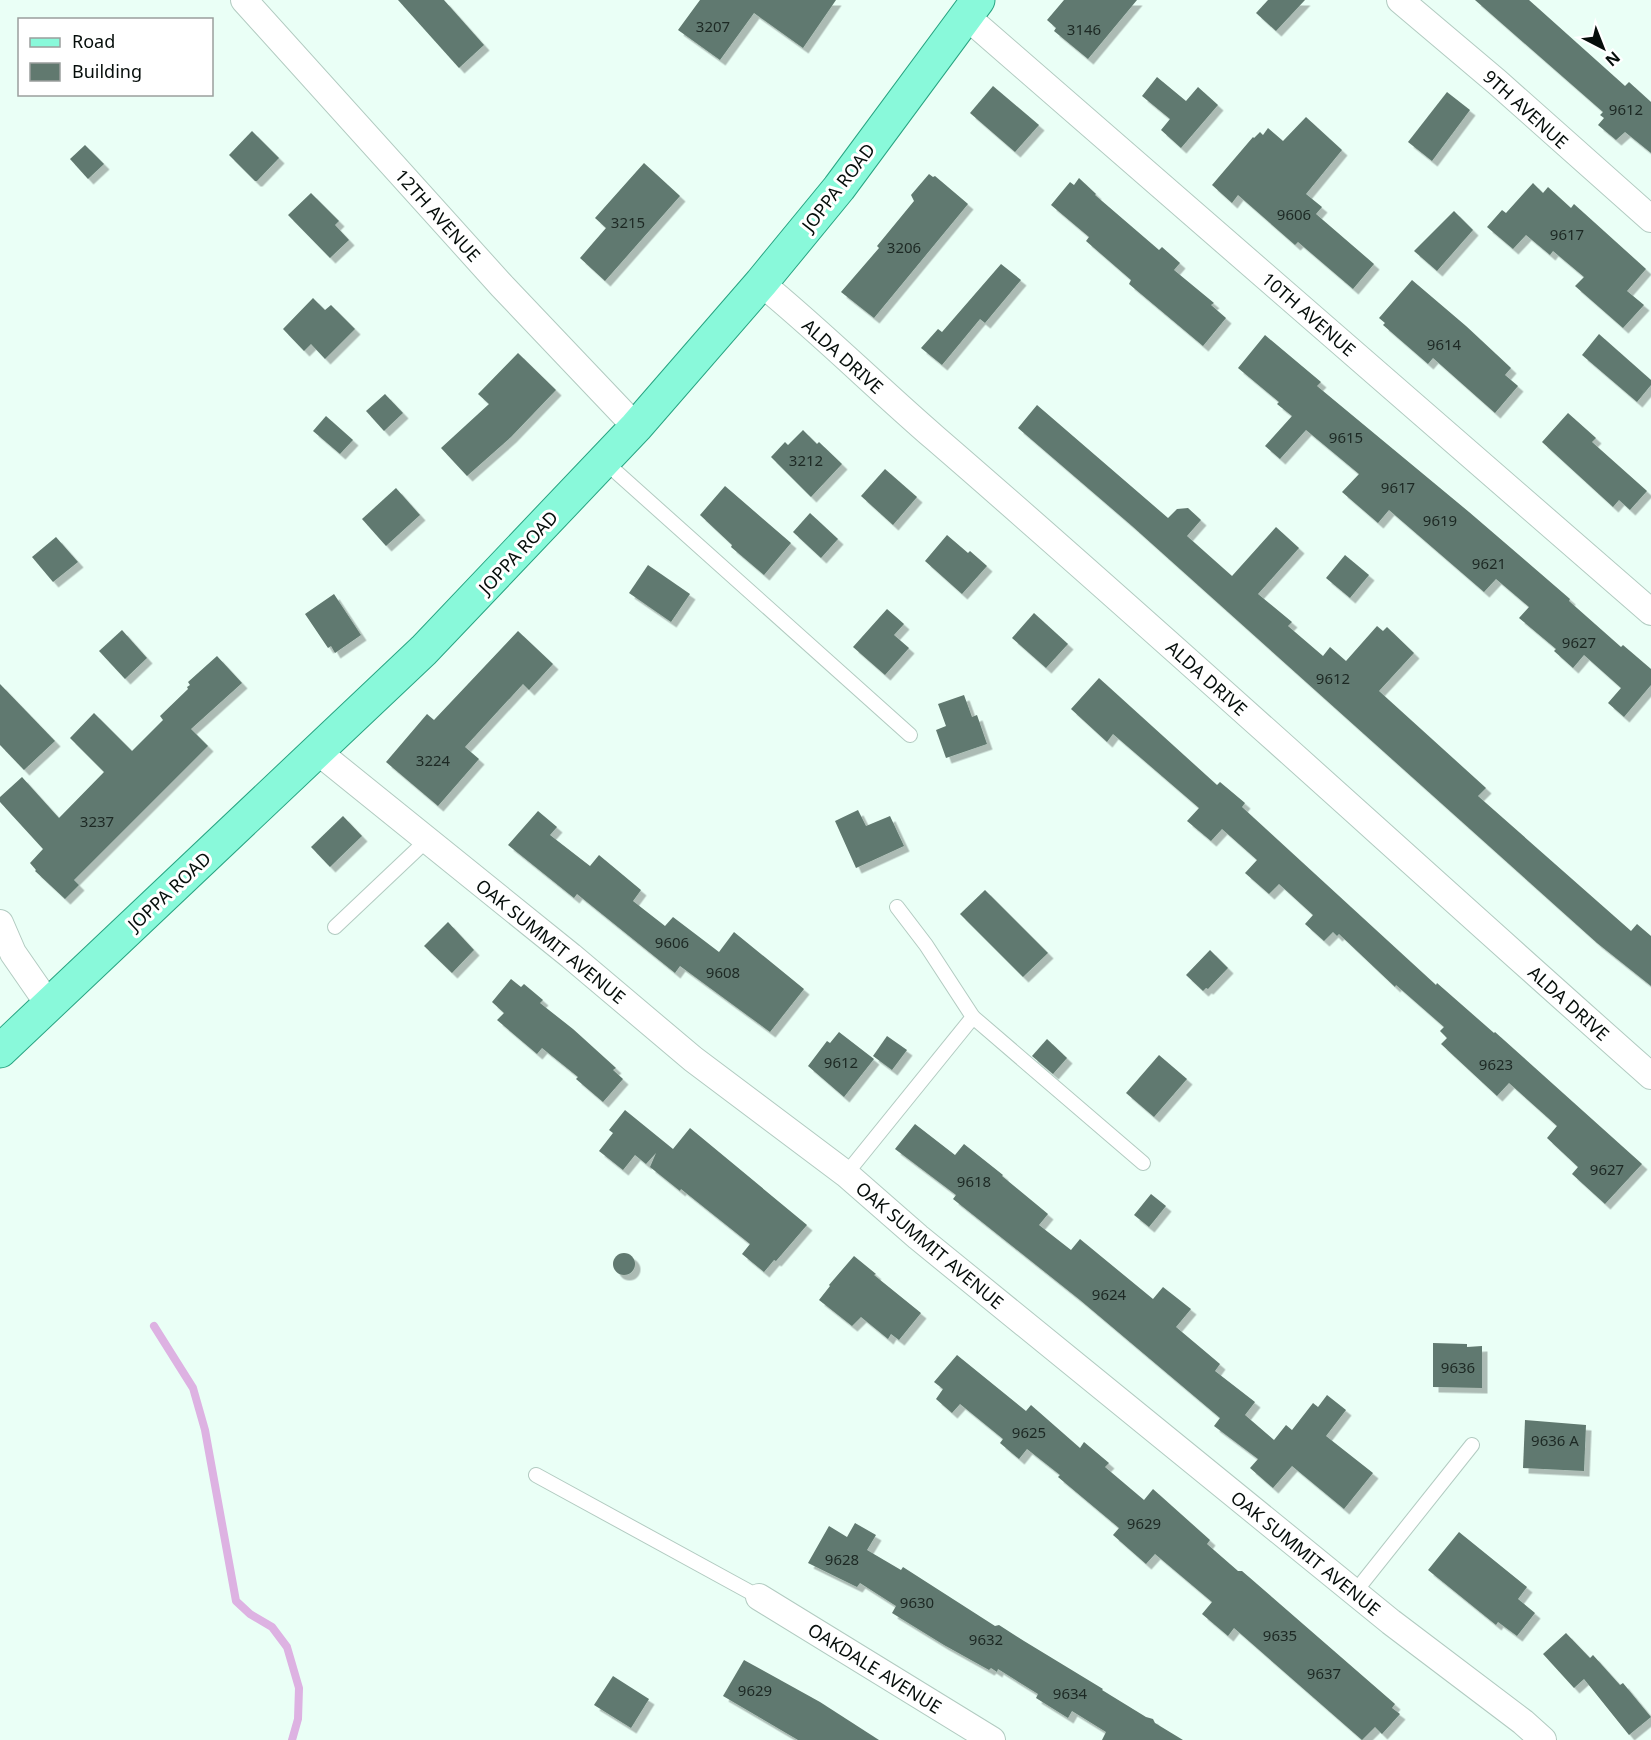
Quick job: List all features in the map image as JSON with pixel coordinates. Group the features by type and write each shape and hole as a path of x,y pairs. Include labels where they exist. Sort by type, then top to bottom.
{"main road":[{"name":"JOPPA ROAD","path":"0,1051 431,642 636,427 761,283 839,188 972,8"}],"street":[{"name":"12TH AVENUE","path":"244,0 502,286 636,427"},
{"name":"9TH AVENUE","path":"1400,0 1497,82 1651,219"},
{"name":"10TH AVENUE","path":"972,8 1651,612"},
{"name":"ALDA DRIVE","path":"761,283 1084,567 1411,863 1651,1076"},
{"name":"OAK SUMMIT AVENUE","path":"317,751 693,1059 846,1174 918,1237 1355,1592 1543,1740"},
{"path":"0,924 13,953 49,1005"},
{"name":"OAKDALE AVENUE","path":"759,1597 992,1740"}],"lane":[{"path":"604,461 910,735"},
{"path":"335,927 427,840"},
{"path":"897,907 926,945 973,1017 1143,1163"},
{"path":"846,1174 973,1017"},
{"path":"1355,1592 1472,1445"},
{"path":"536,1475 759,1597"}],"building":[{"path":"398,0 444,0 484,45 459,68"},
{"path":"700,0 836,0 803,48 754,13 720,60 678,30"},
{"path":"1064,0 1137,0 1088,59 1054,31 1056,28 1047,20"},
{"path":"1268,0 1305,0 1276,31 1256,13"},
{"path":"1475,0 1529,0 1625,86 1629,82 1651,102 1651,153 1625,132 1616,140 1598,125 1604,118 1600,115 1603,112"},
{"path":"1157,77 1186,101 1198,87 1218,105 1181,148 1161,130 1170,119 1142,96"},
{"path":"993,86 1039,125 1015,152 970,113"},
{"path":"1447,92 1470,110 1432,161 1408,142"},
{"path":"1306,117 1342,150 1306,194 1322,207 1316,214 1374,264 1353,289 1298,242 1295,245 1238,195 1232,203 1212,185 1253,137 1260,132 1263,135 1268,128 1283,141"},
{"path":"252,131 279,158 257,181 229,155"},
{"path":"85,145 104,164 88,179 70,159"},
{"path":"644,163 680,196 605,281 580,258 606,228 595,218"},
{"path":"929,174 935,176 968,204 874,318 841,292 879,248 877,246 914,201 911,195"},
{"path":"1079,178 1095,195 1159,250 1162,247 1180,263 1174,270 1214,303 1211,305 1226,318 1203,346 1129,284 1131,280 1086,241 1089,237 1051,205 1070,182 1074,185"},
{"path":"1533,183 1543,193 1548,187 1571,208 1574,204 1646,269 1627,291 1644,305 1623,328 1575,286 1584,277 1553,251 1550,255 1526,235 1513,249 1487,227 1502,210 1506,213"},
{"path":"311,193 339,221 335,225 349,240 330,258 288,215"},
{"path":"1454,211 1473,230 1437,271 1414,251"},
{"path":"1001,264 1021,280 985,323 980,319 942,365 921,348 938,329 942,332"},
{"path":"1412,280 1511,368 1505,375 1518,386 1495,413 1433,358 1428,364 1383,325 1385,323 1379,318"},
{"path":"313,298 325,310 331,305 355,329 325,359 311,344 304,351 283,329"},
{"path":"1599,334 1651,380 1651,385 1637,402 1582,355"},
{"path":"1265,335 1321,382 1317,386 1469,512 1570,599 1569,601 1621,647 1623,645 1651,669 1651,685 1624,717 1608,703 1621,688 1584,655 1573,668 1554,651 1556,649 1519,618 1529,607 1496,579 1484,592 1389,510 1378,523 1342,492 1359,474 1306,430 1280,459 1265,446 1292,416 1277,404 1279,402 1238,368"},
{"path":"518,353 556,390 511,437 467,476 441,448 489,404 478,394"},
{"path":"385,394 403,413 384,431 366,411"},
{"path":"1037,405 1168,518 1177,509 1188,508 1201,520 1187,536 1232,576 1276,527 1299,548 1258,594 1292,622 1288,626 1323,656 1330,647 1346,661 1377,626 1383,631 1387,627 1414,653 1379,691 1486,788 1478,796 1631,931 1637,924 1651,936 1651,986 1597,943 1132,526 1018,428"},
{"path":"1568,413 1596,438 1592,442 1647,491 1630,510 1619,500 1613,507 1542,442"},
{"path":"326,416 353,440 340,454 313,431"},
{"path":"803,430 842,464 811,497 771,457 785,442 788,445"},
{"path":"885,469 917,497 893,525 861,496"},
{"path":"725,486 791,543 764,575 731,547 732,545 700,515"},
{"path":"396,488 420,515 386,546 362,519"},
{"path":"810,513 838,539 821,558 793,532"},
{"path":"947,535 987,566 962,594 925,561"},
{"path":"56,537 78,562 53,582 32,557"},
{"path":"1345,555 1369,575 1350,598 1326,578"},
{"path":"648,565 690,594 671,622 629,593"},
{"path":"334,594 361,635 335,653 331,646 328,648 305,614"},
{"path":"887,609 904,624 894,635 909,648 885,675 853,647"},
{"path":"1034,613 1068,644 1046,668 1012,638"},
{"path":"122,630 147,658 125,679 99,651"},
{"path":"518,631 553,664 529,690 523,684 465,747 479,759 438,806 386,762 427,714 434,720"},
{"path":"217,656 242,683 191,729 208,746 74,880 79,885 65,899 35,871 30,863 43,849 0,802 0,797 22,777 59,818 104,772 70,738 94,713 132,751 163,720 160,716 188,689 190,685 188,682"},
{"path":"1099,678 1217,785 1220,782 1245,803 1242,807 1436,985 1437,983 1495,1032 1642,1164 1605,1204 1572,1174 1578,1167 1547,1138 1557,1126 1509,1083 1497,1096 1441,1044 1447,1038 1440,1031 1444,1027 1396,985 1395,987 1339,934 1337,936 1333,932 1324,941 1305,924 1313,915 1279,884 1269,894 1245,873 1257,860 1222,829 1211,841 1187,821 1199,808 1113,734 1107,742 1071,709"},
{"path":"0,684 55,741 24,770 0,745"},
{"path":"964,695 972,717 977,715 987,744 946,758 936,730 946,726 938,704"},
{"path":"858,810 866,826 890,816 904,846 856,868 835,821"},
{"path":"538,811 557,827 550,835 590,866 599,855 641,890 633,901 665,926 673,917 719,952 734,932 804,989 770,1032 680,966 675,973 577,894 574,898 508,845"},
{"path":"343,816 362,836 330,867 311,847"},
{"path":"985,890 1048,953 1023,977 960,914"},
{"path":"448,922 474,950 452,973 424,946"},
{"path":"1210,950 1228,968 1208,989 1203,991 1186,975"},
{"path":"511,979 521,987 524,984 543,1000 540,1003 616,1068 613,1070 623,1079 603,1102 576,1079 578,1077 542,1048 537,1054 497,1020 504,1013 492,1002"},
{"path":"839,1032 874,1059 844,1097 808,1066 827,1041 830,1043"},
{"path":"887,1036 907,1050 892,1070 873,1056"},
{"path":"1047,1039 1067,1058 1053,1074 1032,1056"},
{"path":"1159,1055 1187,1079 1154,1117 1126,1093"},
{"path":"625,1110 673,1149 690,1128 807,1225 764,1272 742,1254 750,1244 650,1167 656,1153 646,1164 635,1155 623,1170 599,1151 613,1133 609,1130"},
{"path":"915,1124 955,1155 964,1144 1003,1175 1048,1214 1039,1225 1071,1250 1080,1239 1153,1299 1163,1287 1191,1309 1176,1327 1220,1364 1215,1371 1255,1402 1245,1415 1274,1440 1286,1425 1292,1430 1313,1403 1318,1407 1327,1395 1346,1410 1326,1436 1373,1473 1344,1509 1292,1466 1273,1488 1250,1468 1258,1459 1214,1426 1220,1418 1080,1300 953,1199 956,1195 895,1149"},
{"path":"1151,1194 1166,1206 1149,1227 1134,1215"},
{"path":"624,1253 632,1256 635,1264 632,1272 624,1275 616,1272 613,1264 616,1256"},
{"path":"854,1256 921,1313 899,1340 891,1334 888,1339 861,1317 852,1326 819,1300"},
{"path":"1433,1343 1467,1344 1467,1347 1482,1346 1482,1388 1433,1387"},
{"path":"957,1355 1026,1411 1031,1405 1080,1448 1084,1442 1109,1463 1105,1467 1144,1500 1153,1489 1210,1540 1207,1544 1238,1571 1242,1571 1395,1704 1392,1708 1400,1714 1382,1734 1375,1727 1362,1740 1234,1628 1228,1636 1202,1614 1212,1602 1155,1554 1146,1564 1113,1535 1119,1528 1058,1477 1060,1475 1027,1449 1019,1459 1000,1443 1003,1439 960,1404 952,1413 936,1399 943,1389 934,1382"},
{"path":"1525,1420 1586,1425 1584,1471 1523,1468"},
{"path":"855,1523 876,1535 867,1550 901,1570 903,1567 995,1626 999,1625 1146,1717 1153,1719 1155,1723 1183,1740 1102,1740 1106,1732 1072,1711 1068,1718 1036,1698 1038,1694 998,1669 997,1672 991,1668 989,1670 944,1645 892,1613 896,1606 860,1583 857,1587 808,1563 829,1526 847,1537"},
{"path":"1459,1532 1527,1587 1518,1599 1535,1613 1517,1636 1498,1622 1496,1625 1428,1570"},
{"path":"1566,1633 1590,1658 1593,1655 1620,1685 1623,1683 1651,1717 1629,1735 1584,1679 1574,1688 1543,1654"},
{"path":"744,1660 820,1702 879,1740 798,1740 723,1696"},
{"path":"613,1676 649,1699 631,1728 594,1705"}],"waterway":[{"path":"154,1326 193,1388 205,1430 236,1601 250,1614 272,1627 287,1647 299,1688 298,1719 292,1740"}]}
